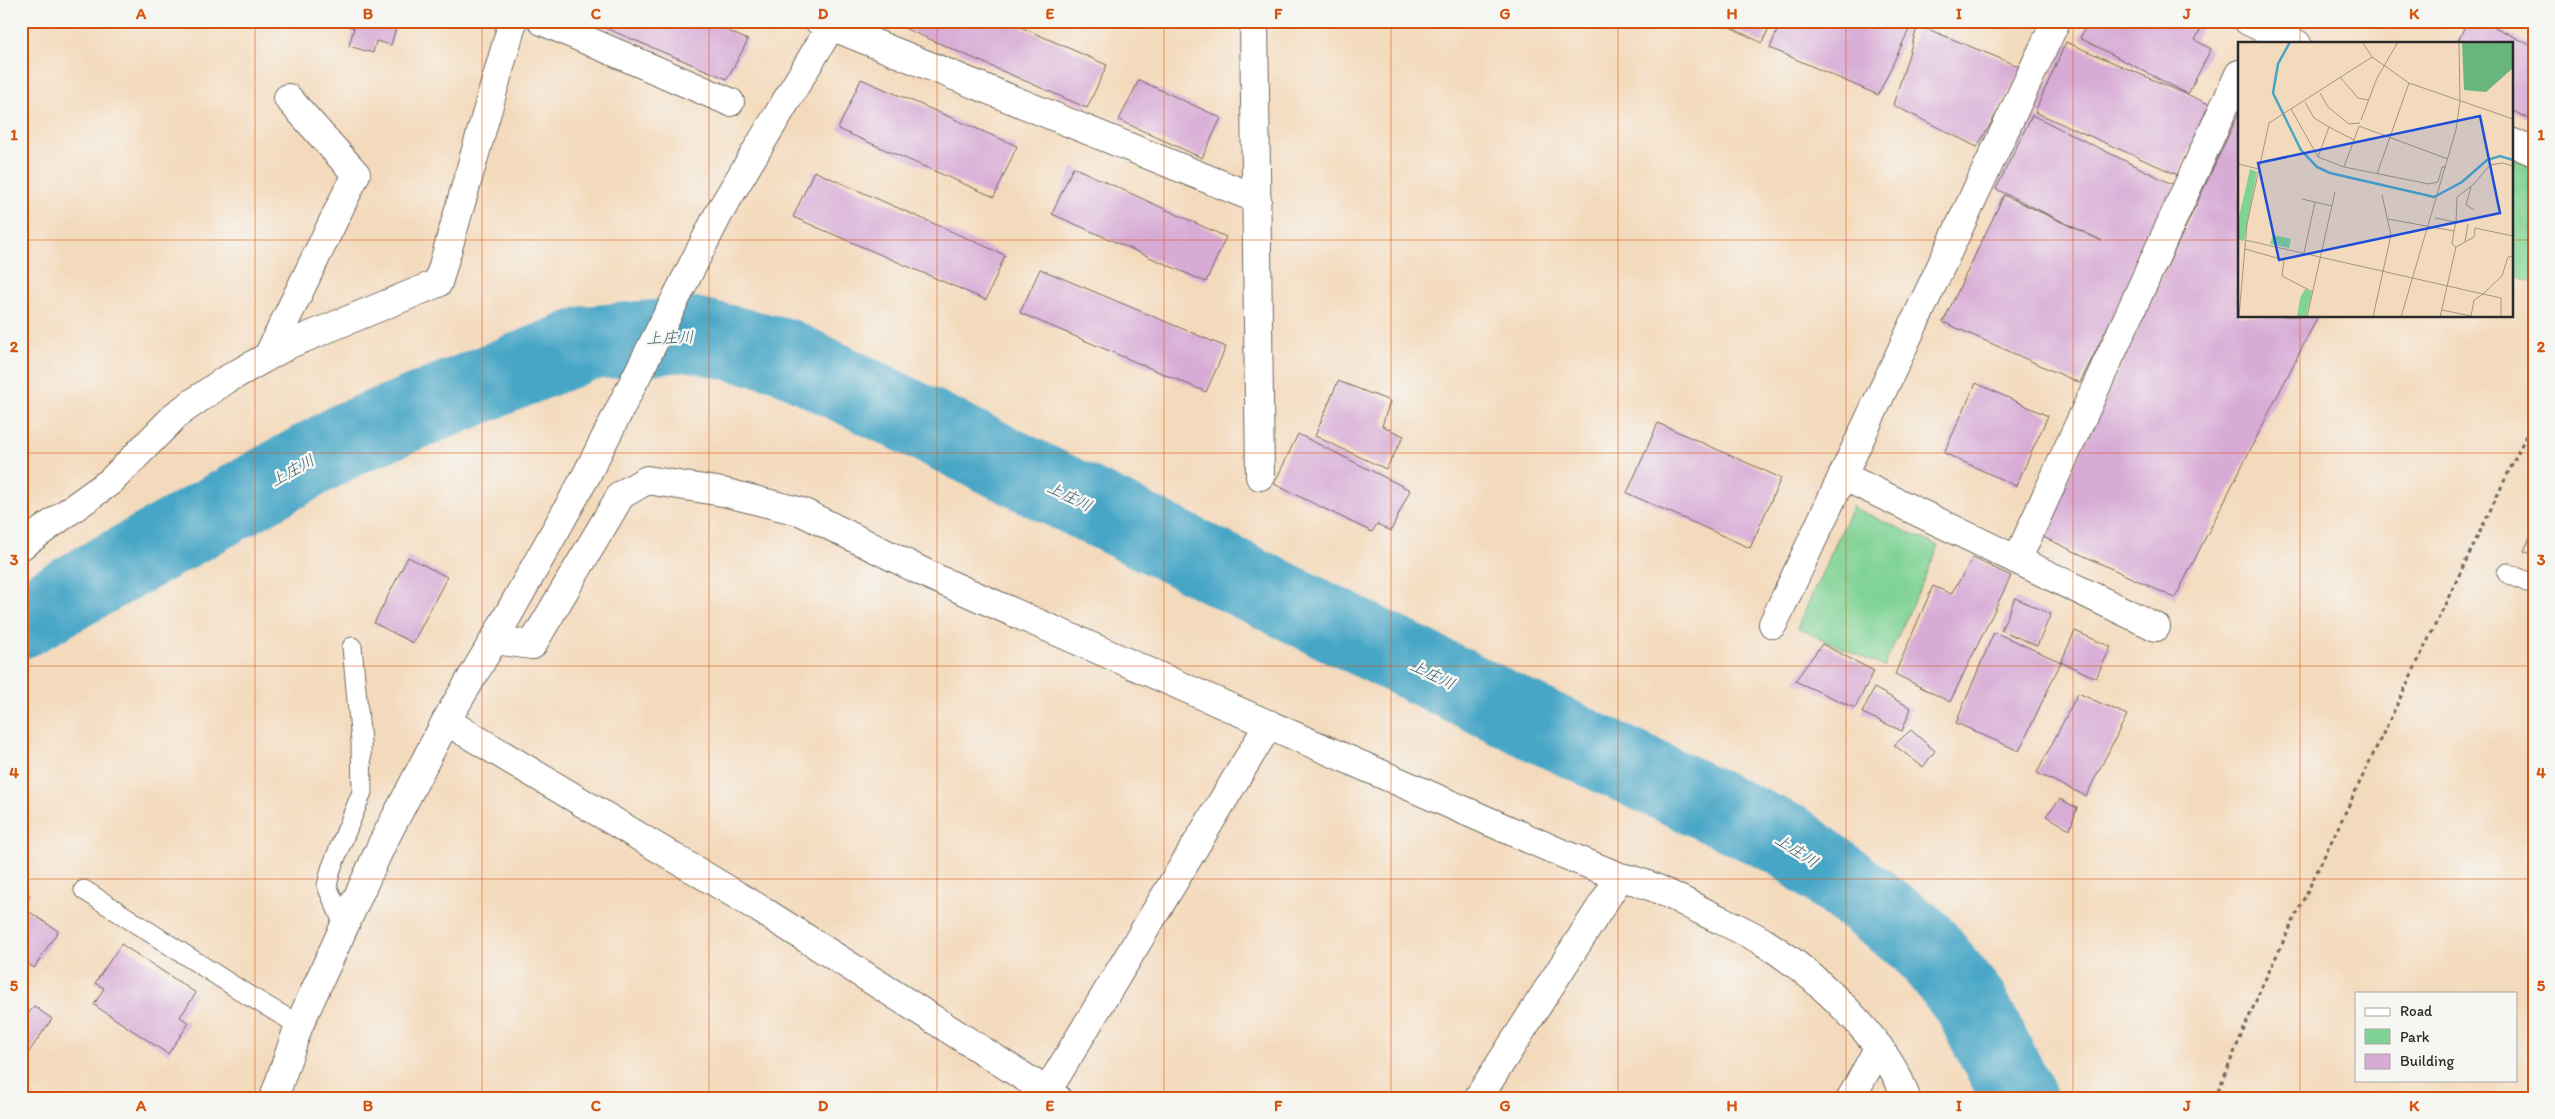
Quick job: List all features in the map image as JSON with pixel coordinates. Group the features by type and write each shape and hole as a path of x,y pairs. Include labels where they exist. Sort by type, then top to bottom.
{"street":[{"path":"21,546 111,481 177,414 224,381 290,344 438,283 513,21"},
{"path":"542,21 730,102"},
{"path":"1254,21 1260,476"},
{"path":"1772,624 2056,21"},
{"path":"274,1098 299,1025 382,844 446,721 586,476 719,213 828,23 1257,199"},
{"path":"2254,31 2290,42"},
{"path":"2017,560 2238,76"},
{"path":"268,356 356,174 288,98"},
{"path":"2512,142 2534,152"},
{"path":"1842,476 2156,627"},
{"path":"494,640 532,645 621,495 647,480 723,492 802,512 933,577 1561,854 1620,876 1646,882 1764,942 1820,984 1879,1047 1900,1078 1906,1098"},
{"path":"446,721 760,909 1049,1096 1269,724"},
{"path":"1478,1098 1620,876"},
{"path":"1851,1098 1879,1047"}],"lane":[{"path":"2507,573 2534,585"},
{"path":"345,927 327,886 331,869 362,792 361,742 352,647"},
{"path":"84,890 246,994 299,1025"}],"path":[{"path":"2215,1098 2267,975 2534,419"}],"green space":[{"path":"2512,156 2534,167 2534,283 2512,273"},
{"path":"1852,507 1939,546 1884,667 1797,628"}],"building":[{"path":"341,21 398,21 391,45 376,41 373,53 349,46 354,28 340,23"},
{"path":"589,21 706,21 748,40 727,79"},
{"path":"897,21 1007,21 1107,65 1087,108 895,24"},
{"path":"1718,21 1772,21 1762,43"},
{"path":"1781,21 1913,21 1878,95 1770,48"},
{"path":"2089,21 2205,21 2195,40 2211,49 2188,94 2080,38"},
{"path":"2467,21 2483,21 2534,47 2534,121 2512,110 2512,42 2458,42"},
{"path":"1918,25 2023,68 1977,147 1893,105"},
{"path":"2066,42 2209,104 2178,175 2035,112"},
{"path":"861,79 1017,146 994,197 838,129"},
{"path":"1139,80 1221,118 1202,158 1119,120"},
{"path":"2032,115 2176,186 2080,383 1943,322 2004,195 2102,241 1996,189"},
{"path":"2238,115 2238,318 2317,318 2175,598 2041,536"},
{"path":"1073,167 1226,237 1206,282 1052,214"},
{"path":"814,171 1005,255 986,300 793,217"},
{"path":"1040,269 1226,347 1206,392 1020,313"},
{"path":"1338,381 1390,401 1382,426 1404,436 1386,469 1315,436"},
{"path":"1976,383 2048,416 2016,486 1944,453"},
{"path":"1658,423 1781,478 1750,548 1627,493"},
{"path":"1298,434 1410,490 1391,531 1377,524 1372,532 1274,484"},
{"path":"2534,529 2534,555 2524,551"},
{"path":"408,557 447,577 413,643 374,623"},
{"path":"1973,558 2011,576 1950,702 1895,674 1933,586 1951,594"},
{"path":"2015,598 2051,614 2037,646 2001,630"},
{"path":"2075,631 2111,647 2096,678 2061,662"},
{"path":"1994,632 2061,662 2019,751 1956,723"},
{"path":"1822,644 1874,671 1855,708 1795,681"},
{"path":"1874,688 1911,708 1902,731 1862,713"},
{"path":"2078,693 2127,715 2086,796 2037,773"},
{"path":"1911,730 1935,751 1923,767 1894,745"},
{"path":"2060,799 2077,808 2070,829 2046,816"},
{"path":"21,889 30,895 22,907 58,931 34,968 21,960"},
{"path":"121,944 196,993 180,1017 189,1023 168,1054 94,1005 104,988 95,983"},
{"path":"34,1006 52,1019 21,1063 21,1024"}],"waterway":[{"name":"上庄川","path":"21,621 350,438 587,343 691,334 783,355 1535,723 1788,841 1921,941 1971,1004 2019,1098"}]}
